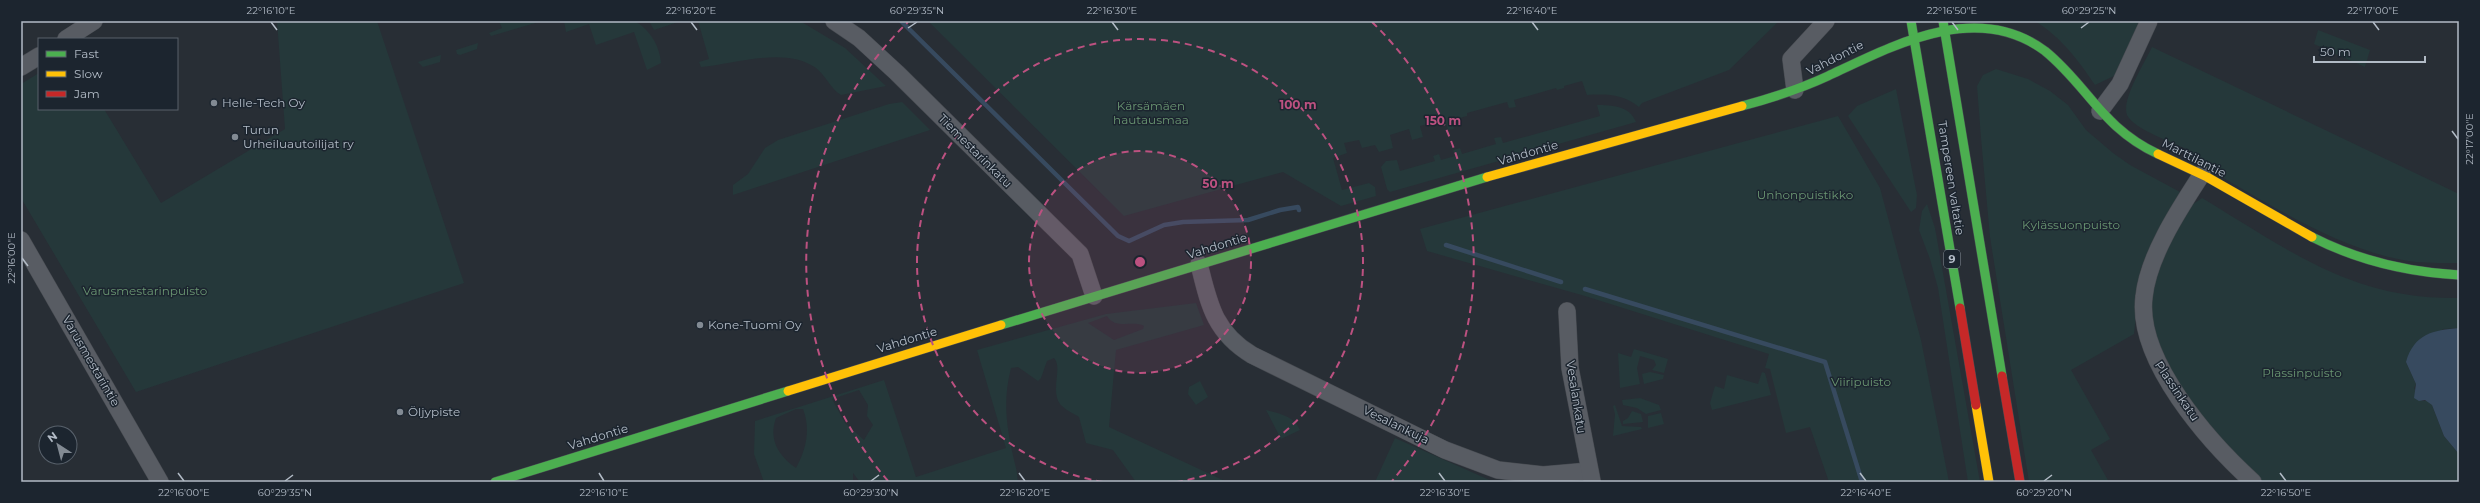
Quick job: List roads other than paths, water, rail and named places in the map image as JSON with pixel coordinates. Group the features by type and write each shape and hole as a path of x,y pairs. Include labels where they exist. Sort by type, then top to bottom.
{"main road":[{"name":"Tampereen valtatie","path":"1911,21 1989,482"},
{"name":"Vahdontie","path":"495,482 1388,205 1795,90 1883,47 1943,25"},
{"name":"Tampereen valtatie","path":"1943,25 2020,482"},
{"name":"Marttilantie","path":"1943,25 1996,28 2032,41 2051,56 2110,123 2133,141 2202,174 2326,246 2358,260 2412,274 2459,275"}],"street":[{"path":"68,38 94,21"},
{"name":"Tiemestarinkatu","path":"834,21 859,38 1080,254 1094,296"},
{"path":"1795,90 1791,59 1826,21"},
{"path":"2100,111 2120,84 2149,21"},
{"path":"21,67 38,57"},
{"name":"Plassinkatu","path":"2202,174 2171,225 2148,278 2144,297 2147,339 2159,367 2170,385 2213,440 2253,482"},
{"name":"Varusmestarintie","path":"21,240 160,482"},
{"name":"Vesalankuja","path":"1199,264 1210,303 1220,326 1234,344 1252,355 1446,450 1514,474 1591,476"},
{"name":"Vesalankatu","path":"1567,311 1570,368 1591,476"}],"water":[{"path":"2459,328 2459,454 2444,436 2432,405 2425,400 2419,401 2414,398 2416,384 2406,362 2414,345 2419,339 2433,332"}],"waterway":[{"path":"901,21 1118,236 1129,241 1164,225 1183,222 1248,220 1280,210 1298,207 1299,210"},
{"path":"1446,245 1561,282"},
{"path":"1585,289 1825,362 1862,482"}],"place":[{"name":"Helle-Tech Oy","path":"214,103"},
{"name":"Turun Urheiluautoilijat ry","path":"235,137"},
{"name":"Kone-Tuomi Oy","path":"700,325"},
{"name":"Öljypiste","path":"400,412"}],"park label":[{"name":"Kärsämäen hautausmaa","path":"1151,113"},
{"name":"Unhonpuistikko","path":"1805,195"},
{"name":"Kylässuonpuisto","path":"2071,225"},
{"name":"Varusmestarinpuisto","path":"145,291"},
{"name":"Plassinpuisto","path":"2302,373"},
{"name":"Viiripuisto","path":"1861,382"}]}
